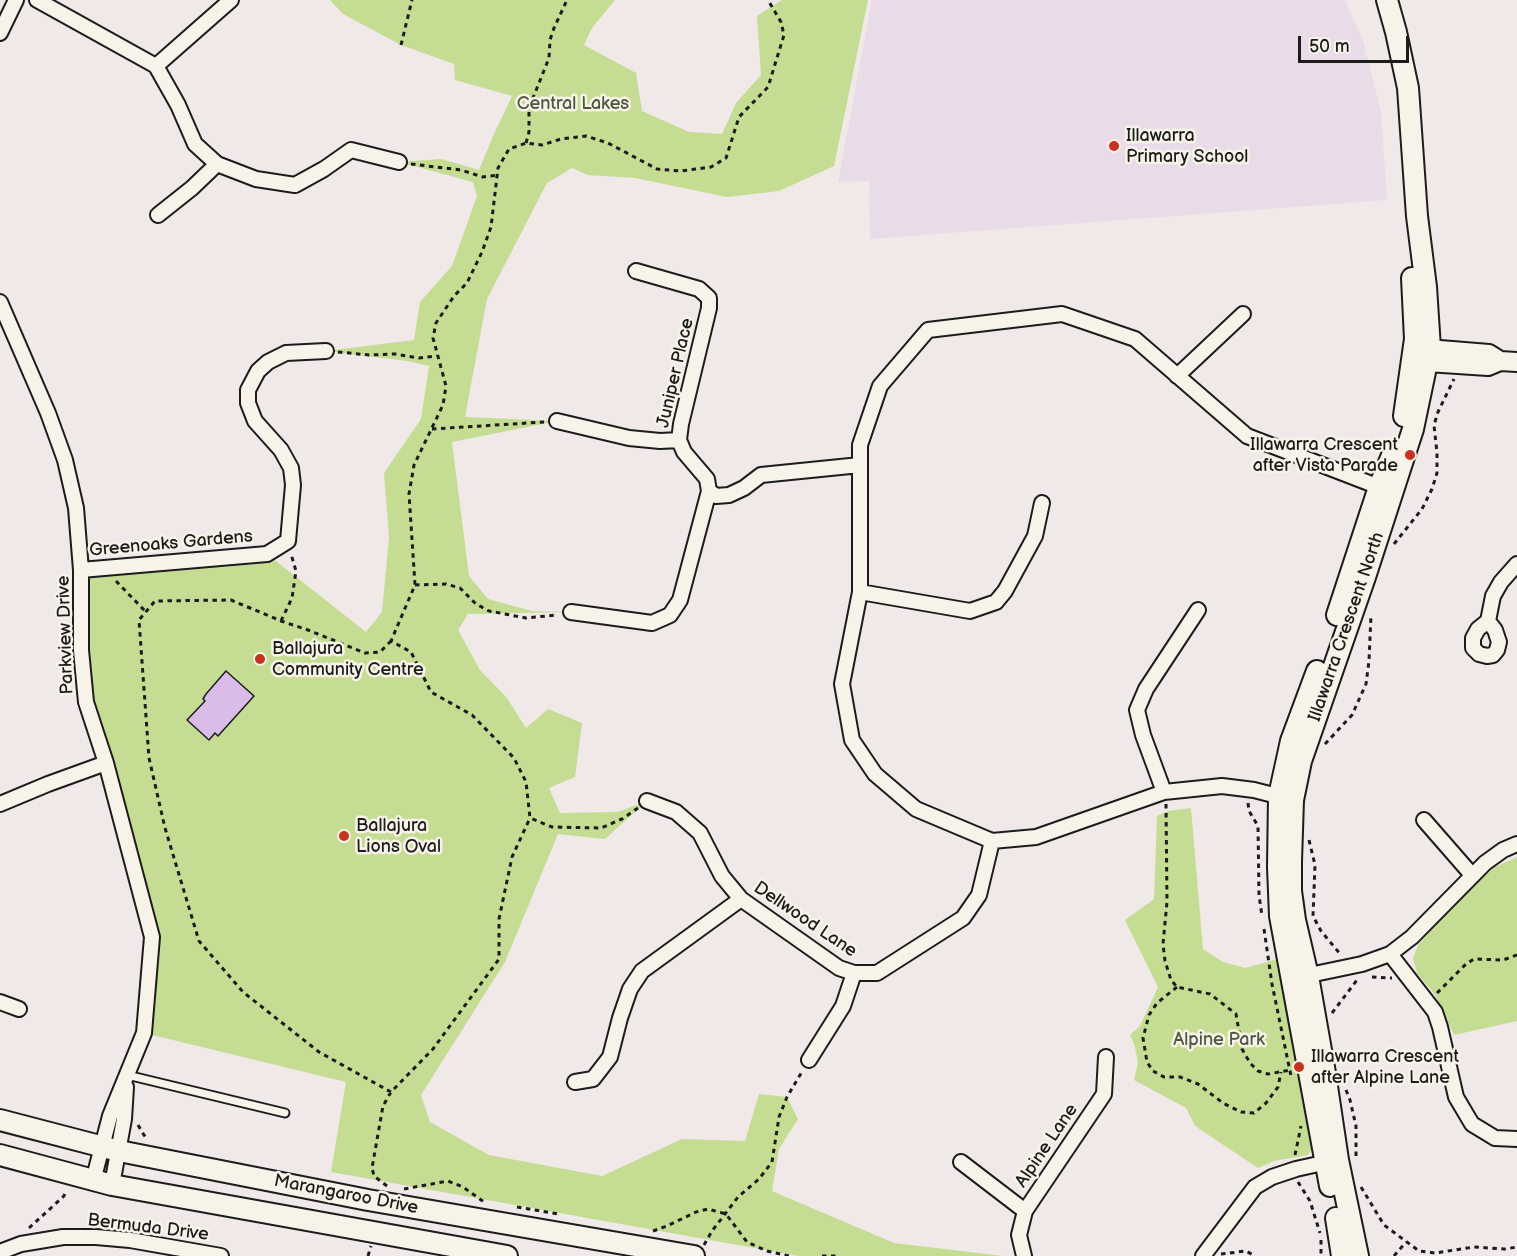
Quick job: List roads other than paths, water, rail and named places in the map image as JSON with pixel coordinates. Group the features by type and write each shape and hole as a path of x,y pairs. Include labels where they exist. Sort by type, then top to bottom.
{"main road":[{"name":"Illawarra Crescent North","path":"1376,0 1388,40 1400,114 1421,355"},
{"name":"Illawarra Crescent North","path":"1342,1256 1340,1163 1307,1070 1291,891 1286,798 1365,578 1386,490 1413,429 1426,287 1417,216 1408,88 1387,0"},
{"name":"Illawarra Crescent North","path":"1299,977 1325,1073 1358,1256"},
{"name":"Marangaroo Drive","path":"0,1120 111,1149 368,1200 645,1245 665,1254 698,1252"},
{"name":"Marangaroo Drive","path":"0,1155 102,1183 507,1256"}],"street":[{"path":"0,33 16,0"},
{"path":"37,0 156,66 178,105 195,144 217,164 256,180 295,185 324,169 351,150 399,162"},
{"path":"156,66 231,0"},
{"path":"158,215 192,188 217,164"},
{"name":"Juniper Place","path":"636,271 699,289 709,298 709,308 679,440 684,452 707,479 709,490"},
{"name":"Parkview Drive","path":"0,302 4,325 65,460 76,508 81,570 81,650 86,702 106,763 152,937 144,1033 110,1116 111,1149 102,1183"},
{"path":"1286,798 1254,790 1221,786 1164,792 1036,837 992,841 916,809 875,774 852,740 842,684 860,592 860,445 880,386 928,330 1062,314 1135,339 1247,436 1386,490"},
{"path":"1177,376 1243,314"},
{"name":"Greenoaks Gardens","path":"81,570 267,554 288,541 293,485 291,468 281,450 255,421 248,403 248,390 258,371 268,362 286,353 326,351"},
{"path":"1421,355 1489,354 1509,362"},
{"path":"1421,355 1456,364 1488,366 1509,362"},
{"path":"557,421 629,438 679,440"},
{"path":"571,612 652,623 670,615 680,600 709,490 716,496 729,495 744,488 761,475 860,465"},
{"path":"860,592 970,611 996,602 1005,591 1035,536 1042,503"},
{"path":"1488,621 1493,596 1501,582 1517,564"},
{"path":"1164,792 1143,735 1137,711 1146,689 1198,610"},
{"path":"0,804 106,763"},
{"name":"Dellwood Lane","path":"647,801 676,813 700,832 722,876 741,899 839,968 854,973 877,972 963,918 979,895 992,841"},
{"path":"1424,820 1472,875"},
{"path":"1299,977 1352,967 1390,954 1412,937 1472,875 1503,850 1517,844"},
{"path":"575,1082 593,1079 610,1057 630,989 642,971 741,899"},
{"path":"1390,954 1435,1012 1456,1097 1472,1124 1495,1138 1517,1139"},
{"path":"808,1060 843,1006 854,973"},
{"path":"0,1002 19,1009"},
{"name":"Alpine Lane","path":"1024,1256 1019,1235 1025,1211 1104,1094 1106,1057"},
{"name":"Parkview Drive","path":"102,1183 111,1149"},
{"path":"961,1162 1025,1211"},
{"path":"1203,1256 1255,1187 1272,1177 1296,1168 1340,1163"},
{"name":"Bermuda Drive","path":"0,1252 21,1244 63,1237 96,1237 130,1240 221,1256"}],"lane":[{"path":"127,1076 285,1113"}],"place":[{"name":"Illawarra Primary School","path":"1114,146"},
{"name":"Illawarra Crescent after Vista Parade","path":"1410,455"},
{"name":"Ballajura Community Centre","path":"260,659"},
{"name":"Ballajura Lions Oval","path":"344,836"},
{"name":"Illawarra Crescent after Alpine Lane","path":"1299,1067"}],"park label":[{"name":"Central Lakes","path":"573,104"},
{"name":"Alpine Park","path":"1219,1040"}]}
